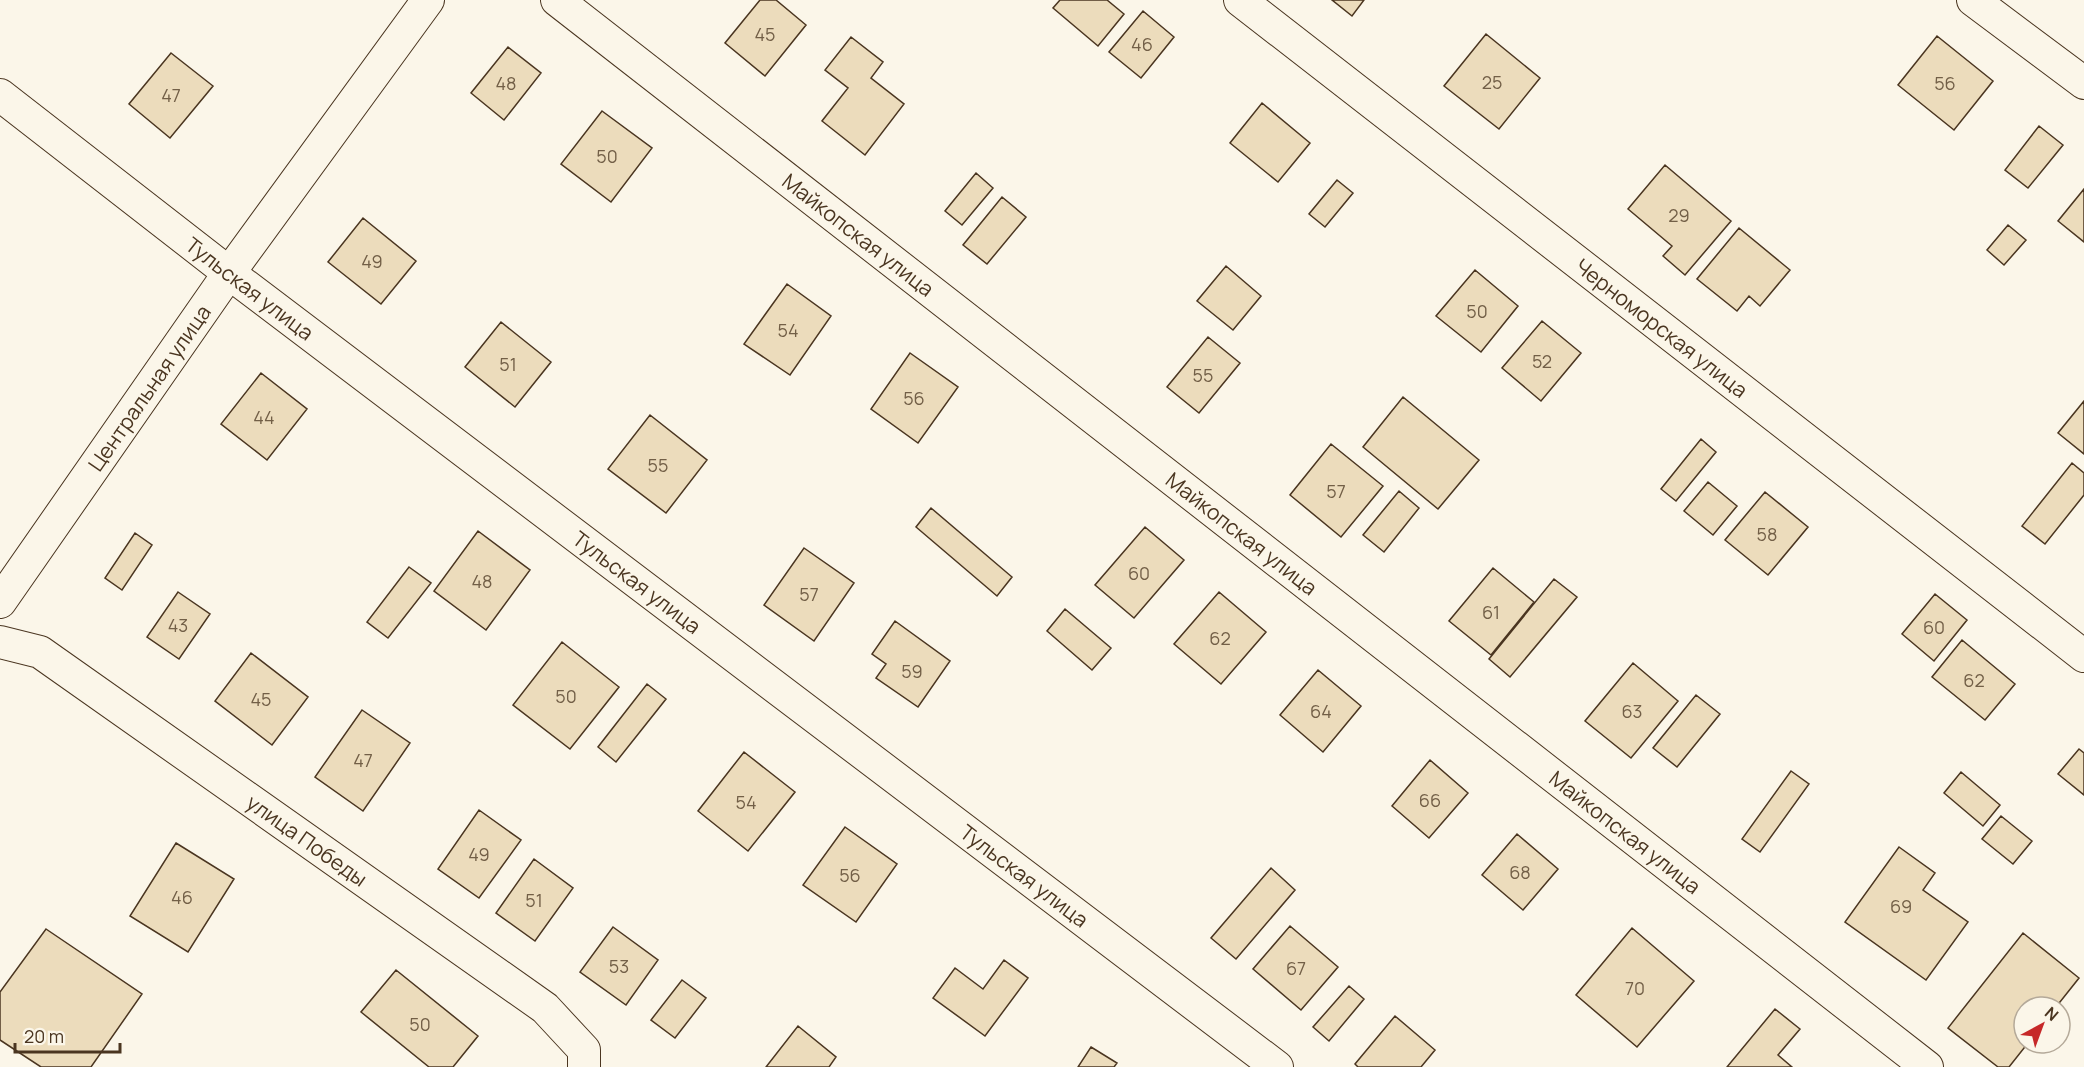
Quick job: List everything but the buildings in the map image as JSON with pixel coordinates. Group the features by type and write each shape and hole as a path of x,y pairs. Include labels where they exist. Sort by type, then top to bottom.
{"street":[{"name":"Центральная улица","path":"0,602 229,273 428,0"},
{"name":"Майкопская улица","path":"557,0 1927,1067"},
{"name":"Черноморская улица","path":"1240,0 2084,656"},
{"path":"1973,0 2084,83"},
{"name":"Тульская улица","path":"0,95 229,273 1277,1067"},
{"name":"улица Победы","path":"0,642 40,652 545,1008 584,1050 584,1067"}]}
